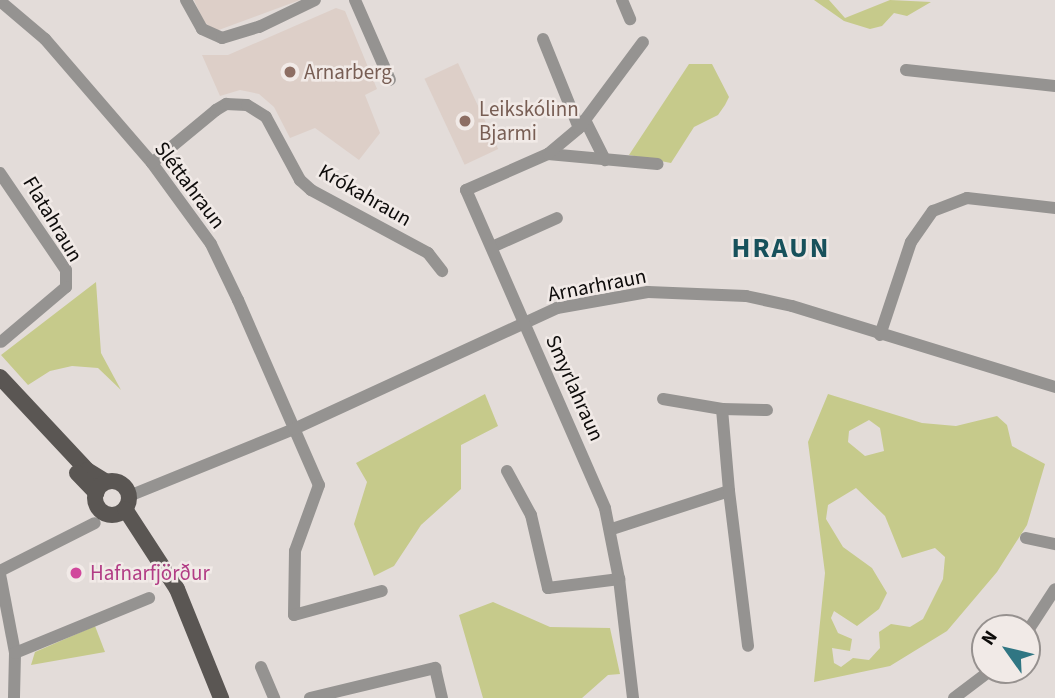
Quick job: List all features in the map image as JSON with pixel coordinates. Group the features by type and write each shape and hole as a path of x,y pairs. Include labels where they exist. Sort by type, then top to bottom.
{"main road":[{"path":"0,377 101,488 100,509 123,506"},
{"path":"0,389 101,488"},
{"path":"101,488 120,483 123,506 172,593 214,698"},
{"path":"123,506 177,589 221,698"}],"street":[{"path":"186,0 202,29 222,38 315,0"},
{"path":"355,0 390,80"},
{"path":"622,0 630,19"},
{"name":"Sléttahraun","path":"0,1 45,39 152,163 211,244 318,485 295,551 294,615 382,591"},
{"path":"542,39 582,124 605,160"},
{"name":"Smyrlahraun","path":"633,698 612,529 555,385 466,190 548,154 582,124 643,42"},
{"path":"906,70 1055,86"},
{"name":"Krókahraun","path":"152,163 216,110 226,104 247,105 267,117 305,185 428,253 442,271"},
{"name":"Smyrlahraun","path":"548,154 658,164"},
{"name":"Flatahraun","path":"0,173 66,270 66,287 1,341"},
{"path":"880,335 911,242 933,211 967,198 1055,208"},
{"path":"492,247 557,218"},
{"name":"Arnarhraun","path":"123,506 557,308 648,292 705,293 792,306 1055,387"},
{"path":"0,366 65,448"},
{"path":"663,399 722,409 767,410"},
{"path":"722,409 748,646"},
{"path":"507,471 531,515 548,588 620,579"},
{"path":"612,529 729,491"},
{"path":"14,698 15,653 0,572 95,523"},
{"path":"1026,538 1055,544"},
{"path":"1039,614 1055,589"},
{"path":"15,653 149,598"},
{"path":"261,667 274,698"},
{"path":"310,698 435,668 442,698"},
{"path":"954,698 972,684"}],"shaded area":[{"path":"194,0 300,0 216,31 204,22"},
{"name":"Arnarberg","path":"336,8 345,11 377,89 365,95 380,133 359,160 315,128 290,138 274,107 259,94 240,90 220,96 202,55 228,55"},
{"name":"Leikskólinn Bjarmi","path":"458,63 498,149 465,165 424,79"}],"green space":[{"path":"814,0 829,0 845,18 890,0 931,2 907,16 894,13 882,26 870,29 844,21"},
{"path":"689,64 712,64 729,97 725,105 718,115 694,127 671,163 629,155"},
{"path":"96,282 101,353 121,390 98,368 72,366 50,371 28,385 1,355"},
{"path":"485,394 498,426 461,445 461,489 421,525 394,566 374,576 354,524 367,482 356,463"},
{"path":"828,394 922,423 956,426 997,416 1007,425 1012,446 1045,464 1027,525 997,572 947,631 890,666 814,682 825,573 808,442","holes":["869,420 880,428 884,451 865,456 848,442 849,431","856,488 885,516 902,558 935,548 945,557 943,579 923,619 910,627 891,624 879,632 880,648 869,660 853,658 841,667 834,663 832,648 850,651 852,639 838,633 831,618 834,611 857,626 879,609 887,593 872,568 843,547 826,519 828,505"]},
{"path":"493,602 550,627 610,628 620,674 608,675 582,698 483,698 459,615"},
{"path":"95,626 105,652 31,665 35,652"}],"place":[{"name":"Arnarberg","path":"290,72"},
{"name":"Leikskólinn Bjarmi","path":"465,121"},
{"name":"Hafnarfjörður","path":"76,573"}],"district":[{"name":"HRAUN","path":"781,248"}]}
